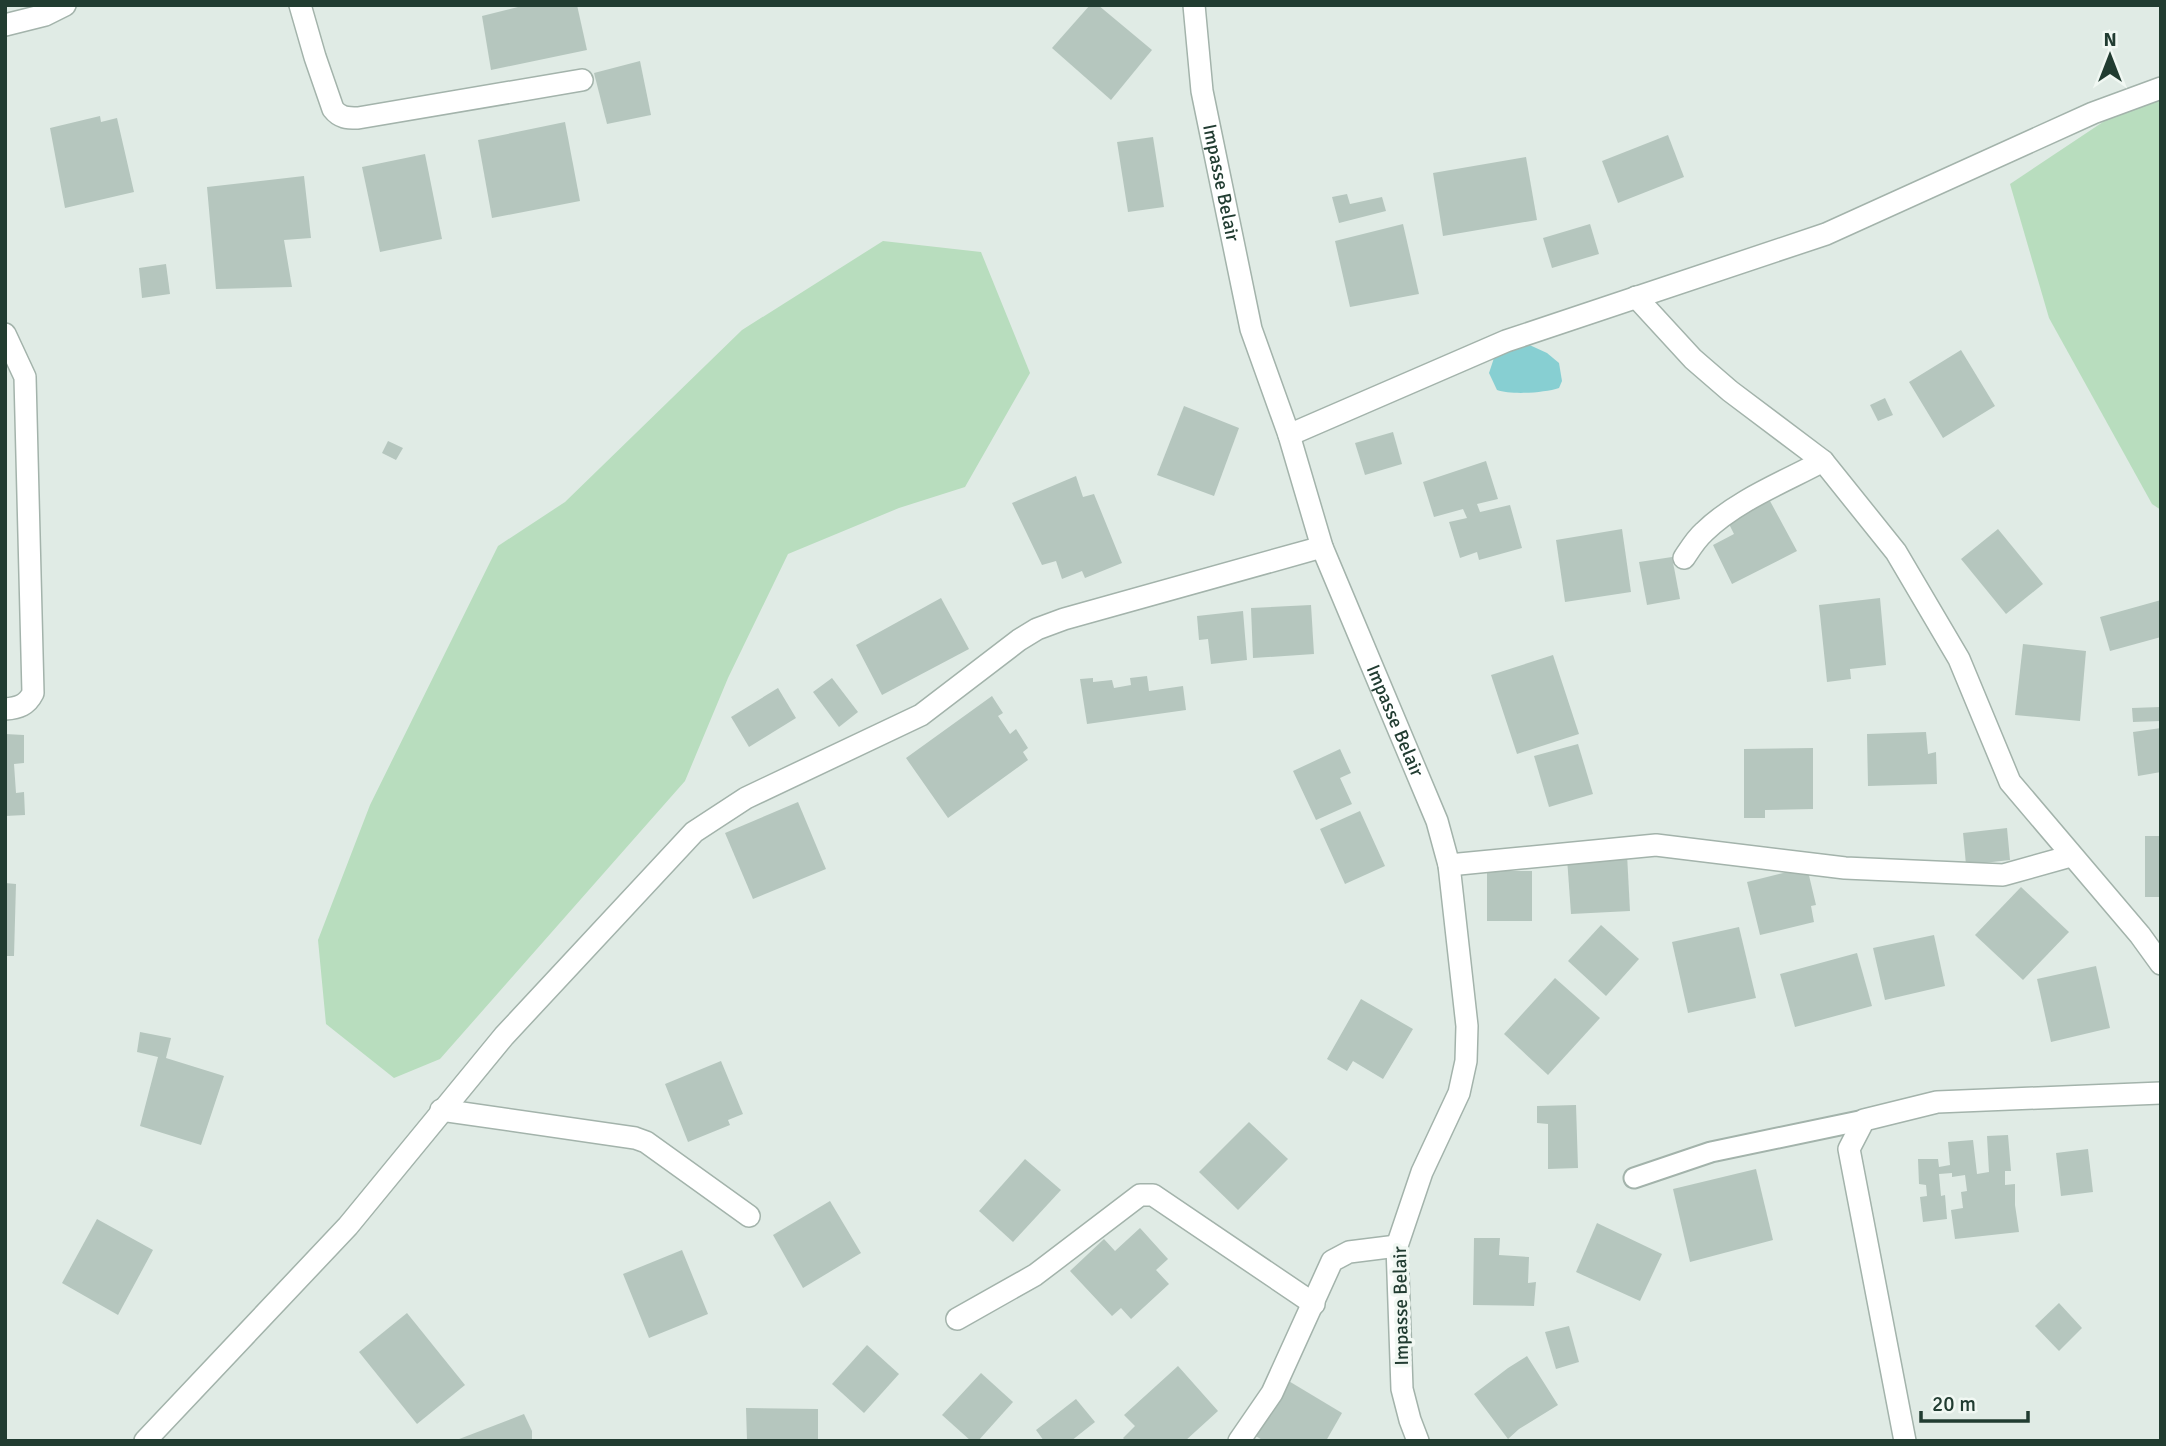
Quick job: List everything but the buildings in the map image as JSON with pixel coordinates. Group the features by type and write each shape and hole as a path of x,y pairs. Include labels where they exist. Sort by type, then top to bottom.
{"street":[{"path":"5,25 45,15 65,5"},
{"path":"300,5 314,57 333,109 345,118 582,80"},
{"name":"Impasse Belair","path":"1194,5 1202,91 1251,330 1289,435 1322,547 1437,821 1449,865 1467,1026 1466,1060 1459,1093 1422,1172 1396,1246 1402,1389 1418,1441"},
{"path":"1289,435 1506,341 1826,234 2093,113 2161,88"},
{"path":"1636,297 1702,368 1823,461 1896,552 1959,659 2010,782 2140,935 2161,964"},
{"path":"5,334 25,377 33,693 28,702 16,708 5,709"},
{"path":"1684,558 1715,522 1823,461"},
{"path":"145,1441 348,1226 504,1036 694,832 746,798 921,715 1037,629 1063,619 1322,547"},
{"path":"1449,865 1656,845 1845,868 2003,875 2071,856"},
{"path":"1905,1441 1849,1149 1864,1120 1937,1102 2161,1093"},
{"path":"441,1110 635,1138 646,1142 749,1216"},
{"path":"957,1319 1035,1275 1140,1195 1146,1194 1153,1195 1314,1304"},
{"path":"1238,1441 1272,1393 1332,1261 1349,1252 1396,1246"}],"lane":[{"path":"1633,1178 1711,1152 1864,1120"}],"green space":[{"path":"2142,96 2161,97 2161,510 2152,504 2049,318 2010,184"},
{"path":"883,241 981,252 1030,373 965,487 899,508 788,554 728,678 685,781 440,1059 394,1078 326,1024 318,940 370,805 498,546 565,502 742,330"}],"water":[{"path":"1523,342 1547,353 1559,363 1562,381 1559,388 1528,393 1497,390 1489,373 1497,349"}]}
